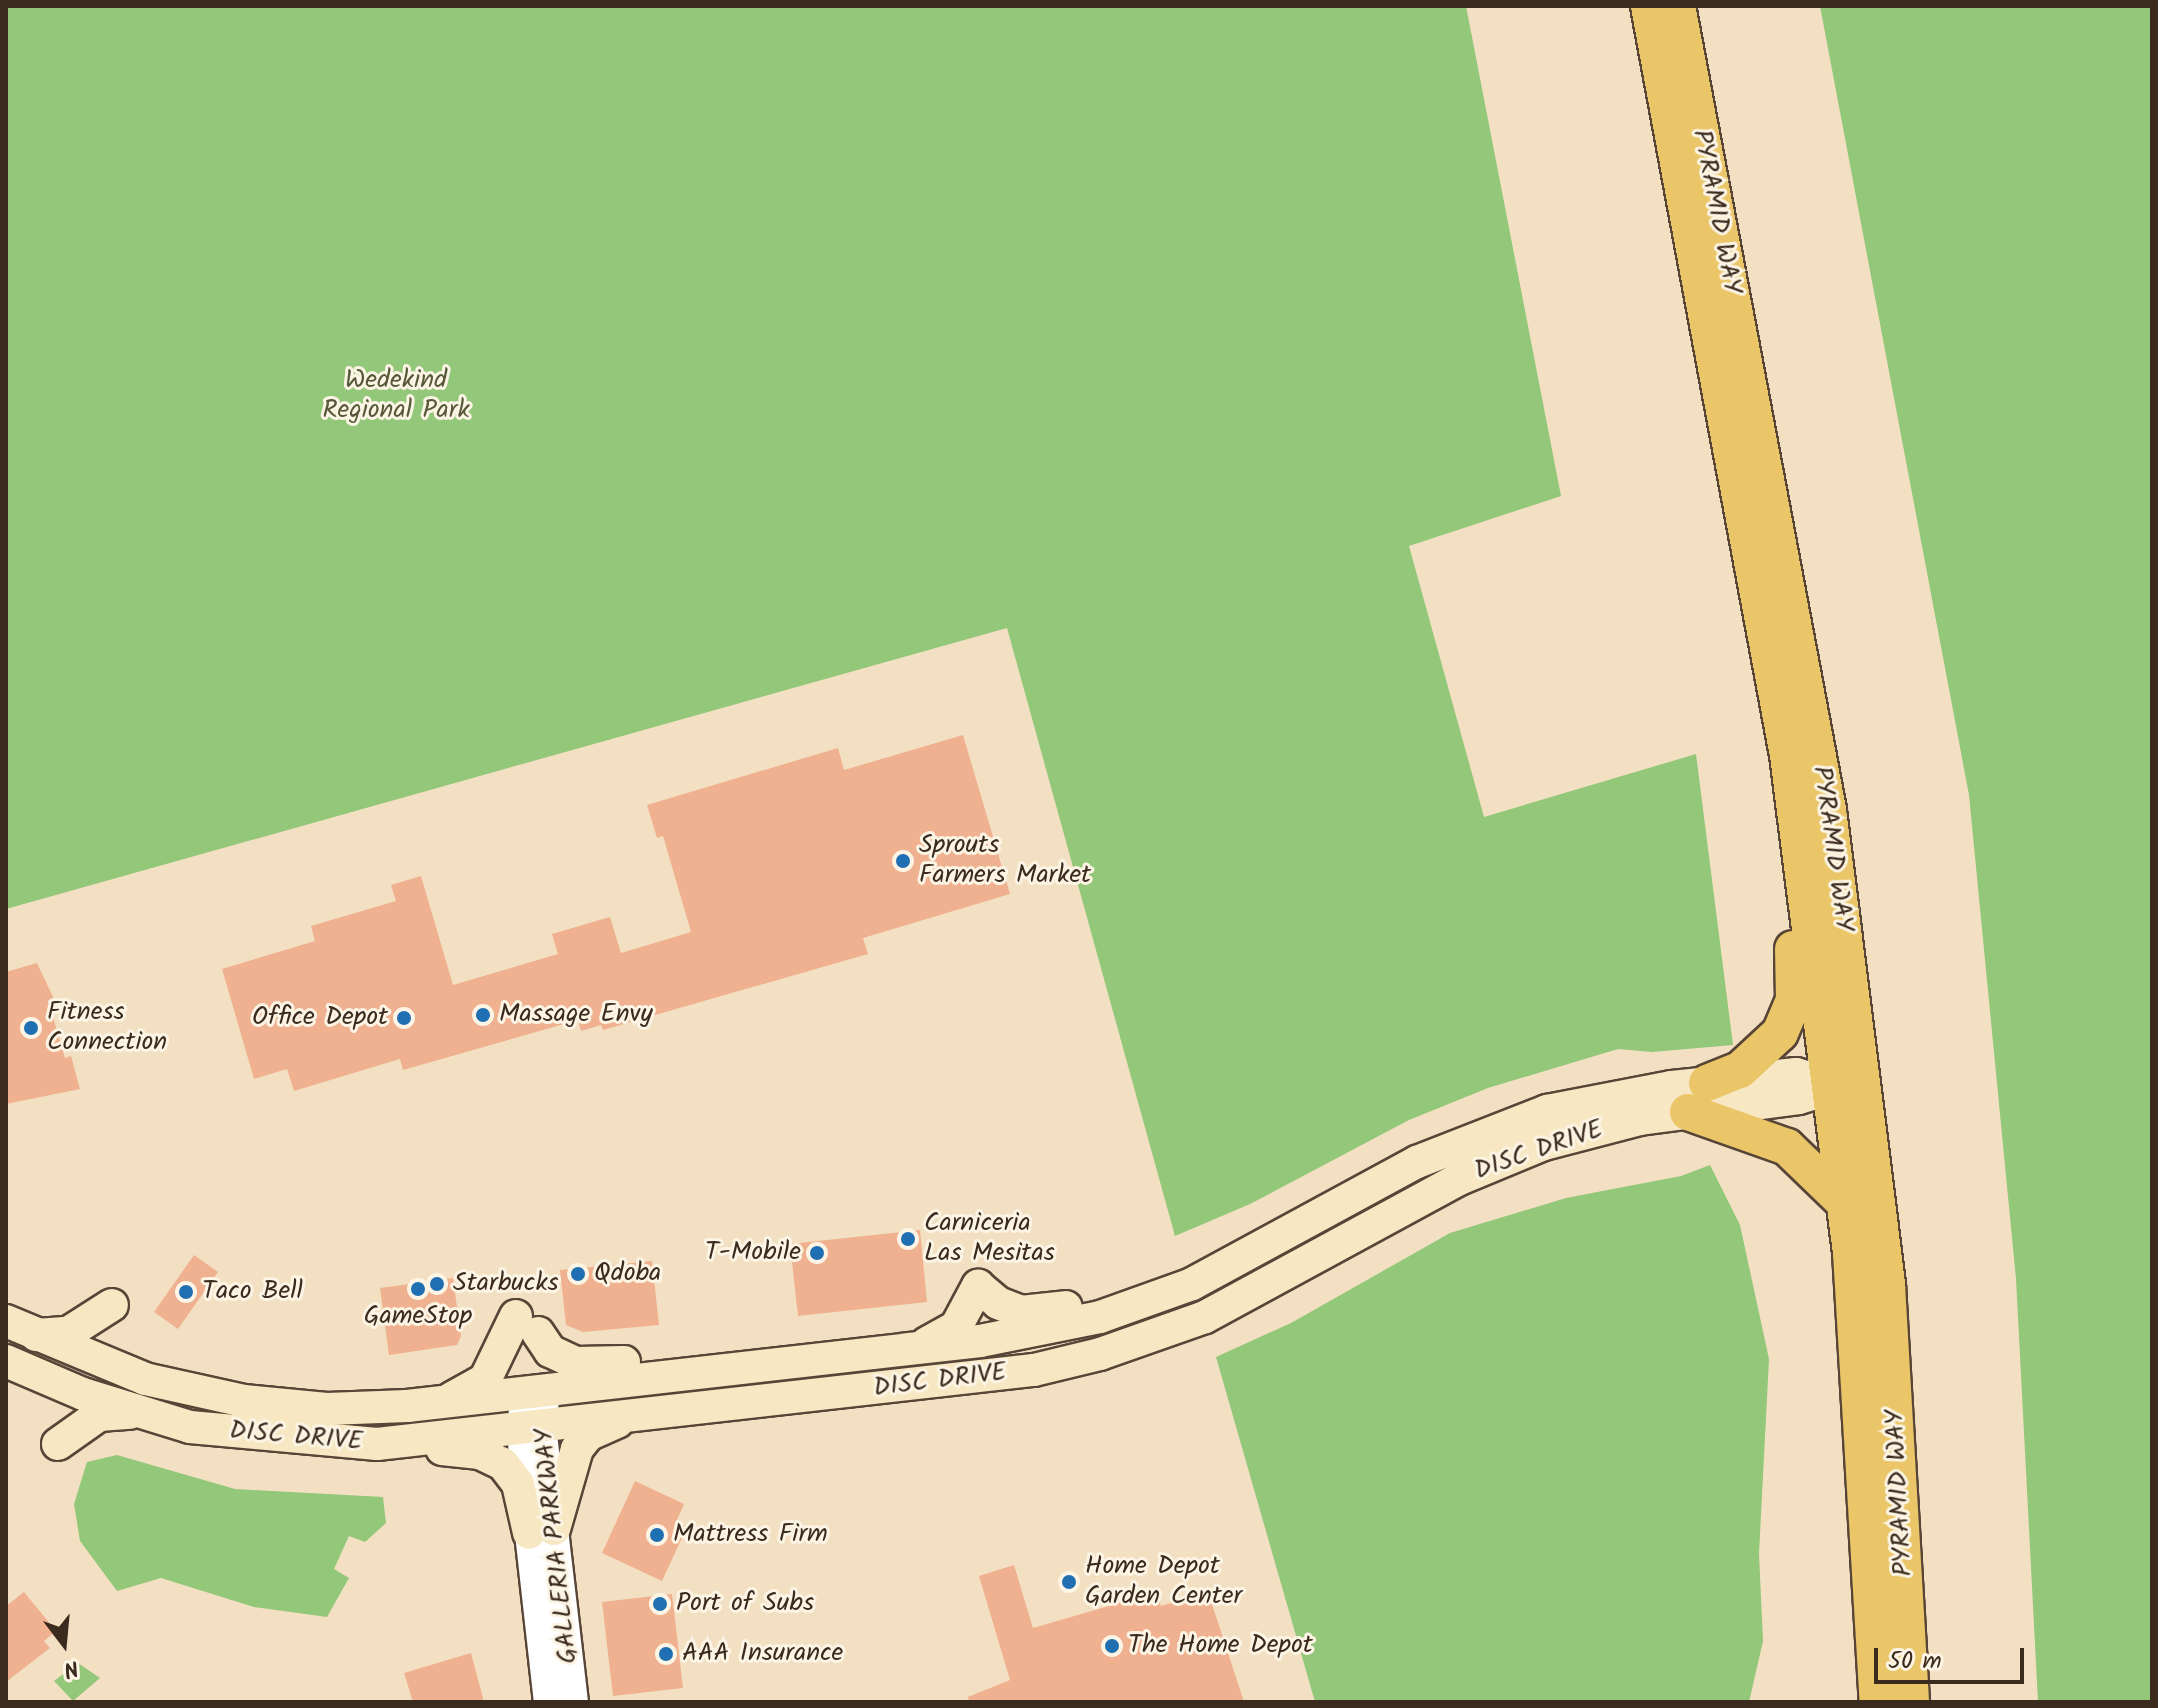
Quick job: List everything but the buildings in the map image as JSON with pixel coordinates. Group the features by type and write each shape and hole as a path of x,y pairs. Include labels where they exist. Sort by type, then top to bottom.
{"main road":[{"name":"PYRAMID WAY","path":"1649,6 1887,1285 1911,1702"},
{"name":"PYRAMID WAY","path":"1677,6 1816,742 1848,1083 1846,1204 1878,1702"},
{"path":"1788,755 1775,783 1794,1000 1770,1046 1697,1098 1787,1147 1846,1204"},
{"name":"DISC DRIVE","path":"6,1361 83,1394 147,1415 244,1435 379,1444 1034,1370 1121,1347 1217,1311 1497,1162 1697,1098 1796,1074 1848,1083"},
{"name":"DISC DRIVE","path":"15,1332 57,1364 92,1360 158,1382 277,1405 363,1409 980,1341 1100,1317 1235,1263 1414,1164 1547,1111 1697,1098"},
{"path":"1217,1311 1271,1267 1392,1198 1414,1164"},
{"path":"904,1349 948,1335 978,1286 998,1303 1029,1312 1083,1305 1235,1263"},
{"path":"15,1332 68,1333 112,1305"},
{"path":"427,1404 470,1391 485,1380 527,1324 550,1351 586,1365 661,1359 751,1367"},
{"path":"781,1399 866,1371 958,1360 980,1341"},
{"path":"83,1394 119,1389 205,1410 277,1405"},
{"path":"58,1444 99,1415 147,1415"},
{"path":"542,1531 583,1440 635,1416"},
{"path":"379,1444 493,1457 518,1484 542,1531"}],"street":[{"name":"GALLERIA PARKWAY","path":"534,1392 531,1428 542,1531 548,1702"},
{"name":"GALLERIA PARKWAY","path":"542,1531 574,1702"}],"green space":[{"name":"Wedekind Regional Park","path":"6,6 1466,6 1561,496 1409,546 1484,817 1696,754 1733,1045 1652,1052 1618,1049 1488,1088 1409,1120 1250,1204 1175,1236 1007,628 6,909"},
{"path":"1820,6 2152,6 2152,1702 2038,1702 2016,1279 1969,795"},
{"path":"1710,1165 1740,1225 1769,1359 1759,1554 1763,1641 1749,1702 1315,1702 1216,1357 1291,1323 1450,1233 1566,1198 1681,1176"},
{"path":"117,1455 235,1489 383,1497 386,1523 365,1542 349,1536 334,1569 349,1578 327,1617 254,1607 161,1578 117,1591 80,1541 74,1504 87,1462"},
{"path":"78,1663 100,1678 73,1701 54,1681"}],"place":[{"name":"Sprouts Farmers Market","path":"903,861"},
{"name":"Massage Envy","path":"483,1015"},
{"name":"Office Depot","path":"404,1018"},
{"name":"Fitness Connection","path":"31,1028"},
{"name":"Carniceria Las Mesitas","path":"908,1239"},
{"name":"T-Mobile","path":"817,1253"},
{"name":"Qdoba","path":"578,1274"},
{"name":"Starbucks","path":"437,1284"},
{"name":"GameStop","path":"418,1289"},
{"name":"Taco Bell","path":"186,1292"},
{"name":"Mattress Firm","path":"657,1535"},
{"name":"Home Depot Garden Center","path":"1069,1582"},
{"name":"Port of Subs","path":"660,1604"},
{"name":"The Home Depot","path":"1112,1646"},
{"name":"AAA Insurance","path":"666,1654"}]}
